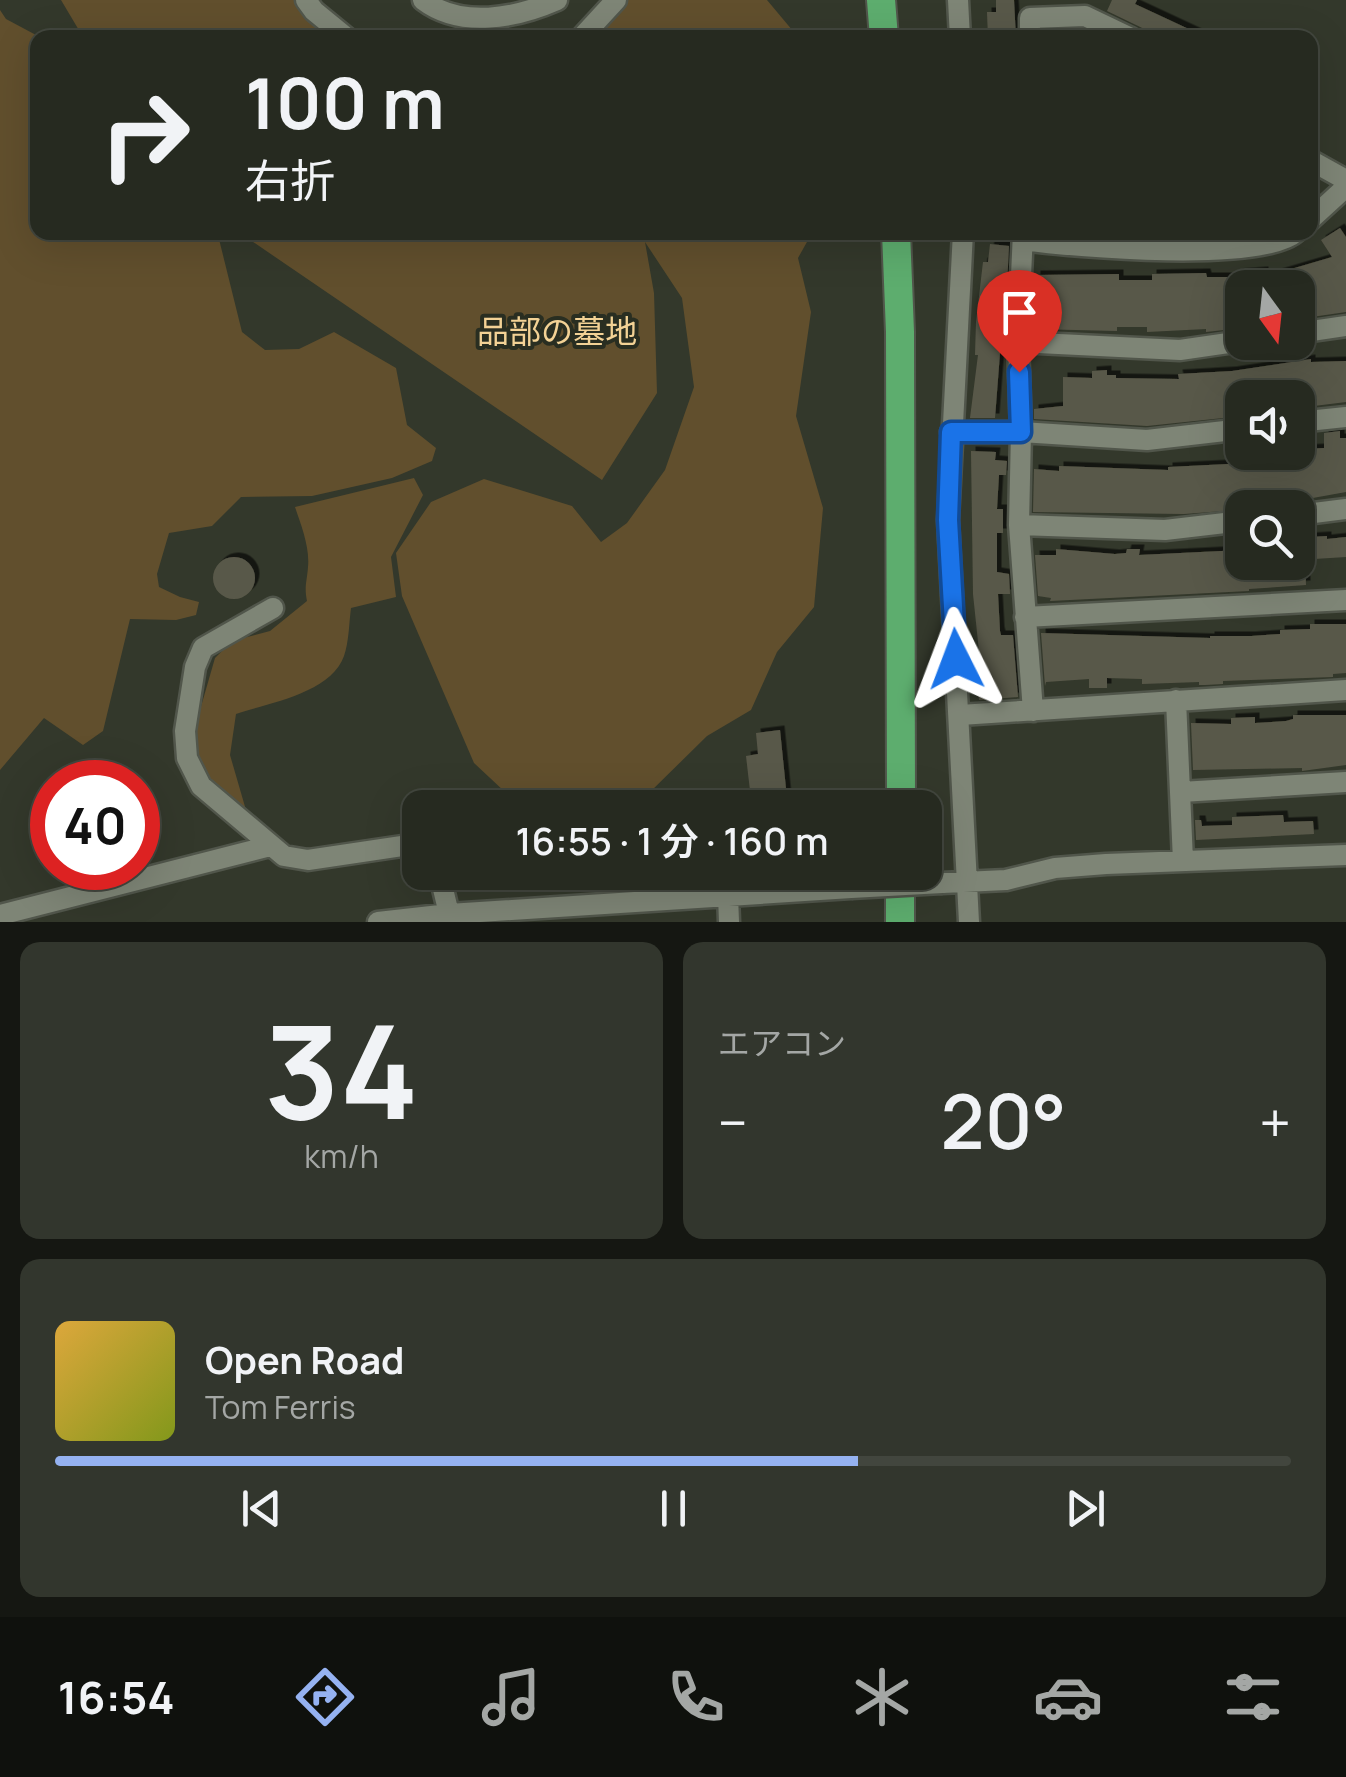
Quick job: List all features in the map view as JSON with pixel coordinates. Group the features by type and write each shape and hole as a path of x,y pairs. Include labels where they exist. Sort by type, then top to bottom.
{"highway":[{"path":"881,0 883,30"},
{"path":"896,240 900,332 900,790"},
{"path":"900,890 900,922"}],"street":[{"path":"306,0 338,30"},
{"path":"422,0 436,10 490,18 527,13 556,0"},
{"path":"588,30 616,0"},
{"path":"958,0 960,30"},
{"path":"1031,18 1085,16 1114,30"},
{"path":"1318,165 1346,184 1318,212"},
{"path":"963,240 948,520 969,922"},
{"path":"1023,240 1018,342 1020,525 1033,711"},
{"path":"1042,240 1075,247 1249,249 1288,240"},
{"path":"1315,331 1346,326"},
{"path":"1018,342 1180,350 1225,343"},
{"path":"1315,420 1346,417"},
{"path":"951,432 1148,440 1225,431"},
{"path":"1315,513 1346,509"},
{"path":"1020,525 1166,530 1225,523"},
{"path":"1025,617 1346,600"},
{"path":"273,608 203,648 194,668 185,731 187,758 201,786 284,856 308,860 402,846"},
{"path":"960,715 1346,690"},
{"path":"1176,700 1183,860"},
{"path":"1182,792 1346,782"},
{"path":"0,915 270,846"},
{"path":"378,922 449,914 1006,880 1055,868 1346,856"},
{"path":"443,890 449,914"},
{"path":"728,896 729,922"}],"green space":[{"path":"61,0 319,0 304,9 324,30 79,30"},
{"path":"625,0 767,0 792,30 597,30"},
{"path":"0,10 6,19 30,32 30,240 219,240 242,332 265,350 299,349 334,332 396,368 407,425 436,448 432,461 392,478 312,496 241,497 212,526 169,533 157,574 159,587 199,602 196,615 176,620 130,619 103,731 83,745 44,718 0,770"},
{"name":"品部の墓地","path":"250,240 808,240 798,258 811,312 796,416 823,508 814,607 777,652 751,710 707,736 652,790 503,790 474,763 402,596 396,553 431,502 484,479 572,506 601,542 627,523 665,470 694,387 682,298 645,242 654,293 657,393 602,480"},
{"path":"414,478 423,495 391,557 396,597 351,608 344,656 326,679 298,695 236,714 230,755 248,817 206,780 195,743 198,717 215,658 232,641 270,631 307,601 308,552 295,507"}],"building":[{"path":"996,0 1014,0 1016,30 988,30 987,12 996,12"},
{"path":"1112,0 1137,0 1135,4 1191,30 1146,30 1107,11"},
{"path":"1340,228 1346,237 1346,312 1315,317 1315,270 1288,270 1332,257 1321,240"},
{"path":"990,244 1009,246 995,418 970,418 978,355 976,322 983,262 988,262"},
{"path":"1206,273 1207,277 1225,277 1225,330 1034,329 1036,275 1119,274 1119,280 1152,280 1152,274"},
{"path":"1304,360 1346,361 1346,402 1315,406 1315,380 1225,380 1225,418 1147,426 1034,419 1034,409 1063,406 1063,377 1092,378 1092,371 1107,370 1107,375 1116,378 1179,379 1178,374"},
{"path":"1340,431 1340,438 1346,438 1346,492 1315,498 1315,490 1225,490 1225,511 1184,514 1033,512 1034,469 1059,471 1059,466 1168,470 1225,464 1225,470 1315,470 1315,448 1324,448 1324,433"},
{"path":"971,451 996,452 995,460 1007,461 1006,475 999,475 997,509 1003,509 1003,533 997,533 997,572 1009,574 1010,594 998,594 1001,635 1013,635 1018,697 979,700 977,681 982,680 973,594"},
{"path":"1315,537 1346,537 1346,557 1315,559"},
{"path":"1056,549 1115,554 1140,549 1139,555 1225,551 1225,580 1306,580 1306,585 1050,601 1051,598 1038,596 1035,555 1056,555"},
{"path":"234,557 249,563 255,578 249,593 234,599 219,593 213,578 219,563"},
{"path":"1310,624 1346,624 1346,673 1205,685 1142,684 1142,679 1107,678 1107,688 1089,688 1089,679 1046,682 1045,686 1041,633 1210,638 1280,634 1280,630 1310,629"},
{"path":"1293,715 1346,715 1346,765 1302,771 1193,770 1191,723 1231,724 1231,718 1255,717 1255,723 1286,721 1293,719"},
{"path":"780,730 786,790 750,790 746,756 758,754 756,733"},
{"path":"1283,815 1284,822 1313,821 1314,834 1196,840 1195,820 1201,820 1202,826 1232,825 1232,817"}],"route":[{"path":"956,659 948,520 951,432 1021,432 1019,372"}]}
